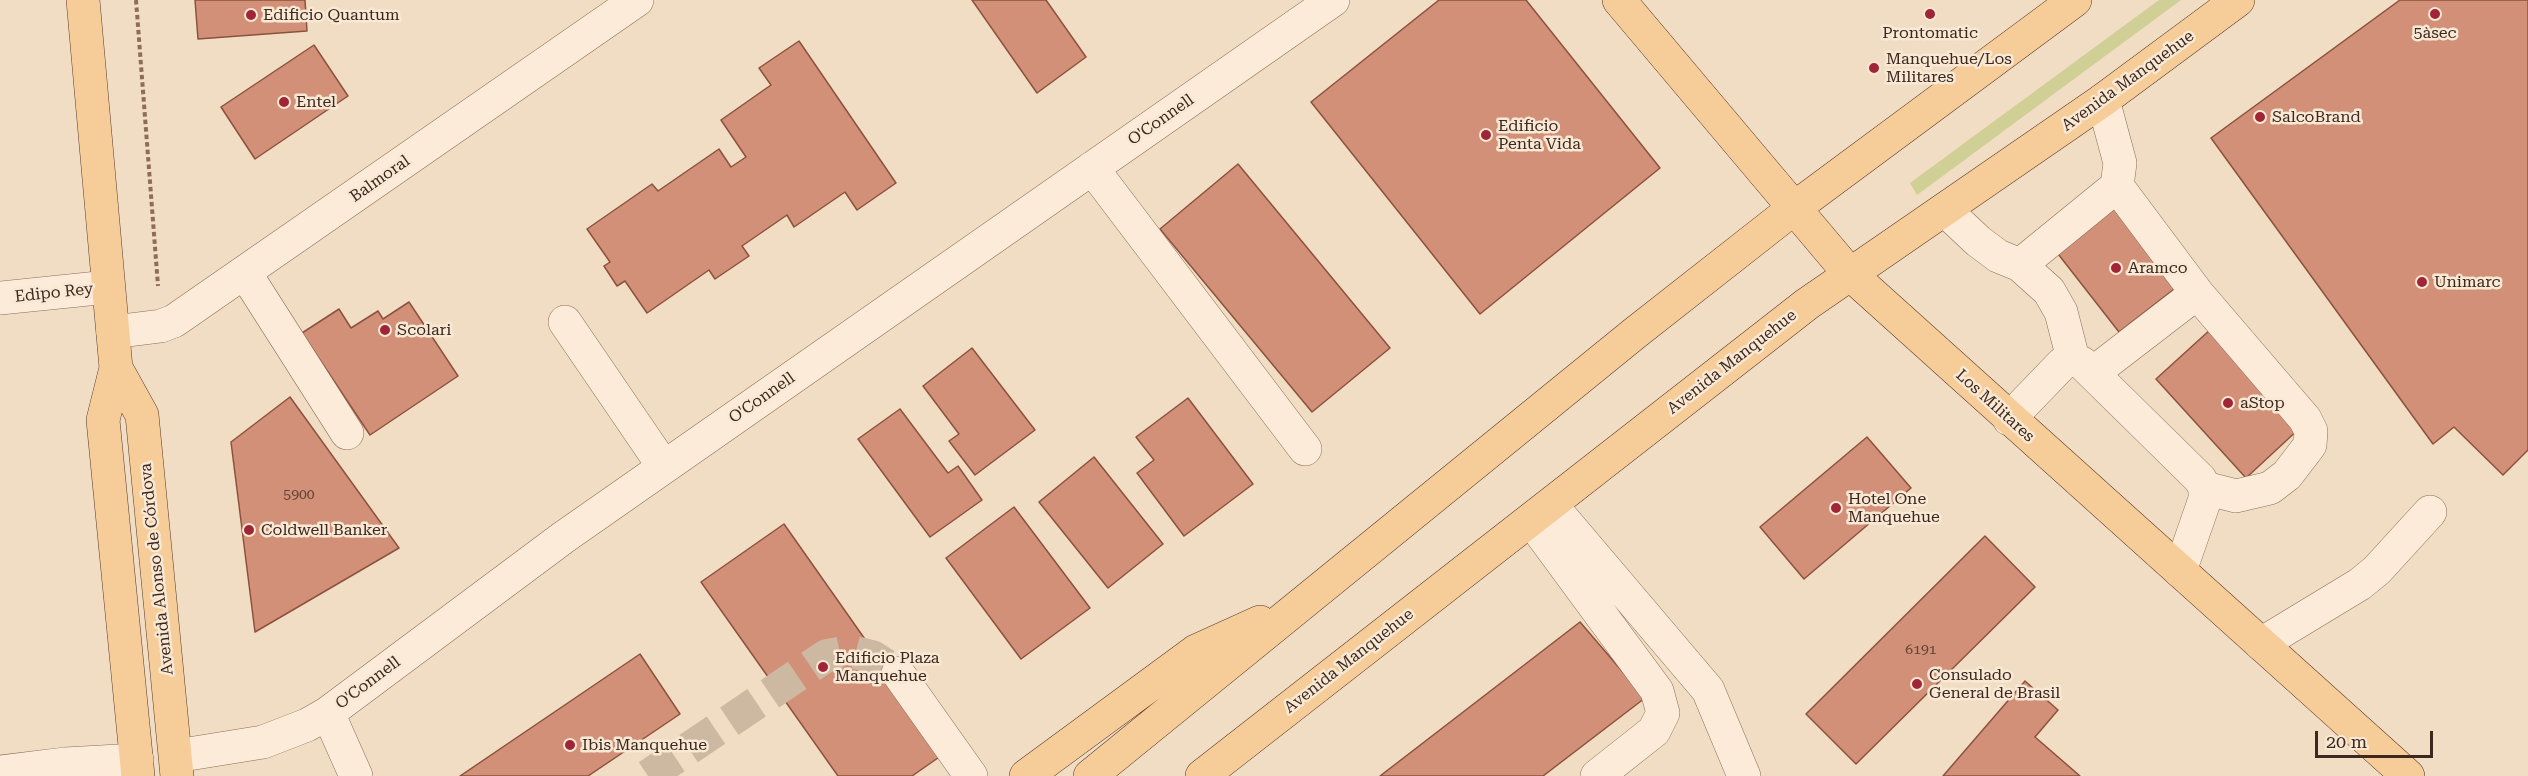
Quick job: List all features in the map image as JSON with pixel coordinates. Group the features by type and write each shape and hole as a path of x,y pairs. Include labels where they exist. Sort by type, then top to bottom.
{"main road":[{"name":"Avenida Alonso de Córdova","path":"82,0 116,368 103,420 137,768"},
{"name":"Los Militares","path":"1618,0 1849,273 2408,776"},
{"path":"1090,776 1635,333 1793,209 2075,0"},
{"name":"Avenida Manquehue","path":"1202,776 1849,273 1945,210 2103,100 2238,0"},
{"name":"Avenida Alonso de Córdova","path":"116,368 142,414 177,766"},
{"path":"1026,776 1196,651 1300,604"},
{"name":"Avenida Manquehue","path":"1210,776 1242,745"}],"street":[{"name":"O'Connell","path":"177,766 263,742 307,725 328,713 555,544 1333,0"},
{"name":"Balmoral","path":"113,332 161,327 174,321 245,273 615,6"},
{"path":"2103,100 2119,156 2117,186 2197,293 2306,419 2311,430 2310,445 2287,475 2270,488 2236,496 2205,488"},
{"path":"1092,168 1305,449"},
{"path":"2020,265 2117,186"},
{"path":"1945,210 1998,256 2020,265 2049,291 2083,366 2200,479 2205,488 2205,499 2180,572"},
{"path":"245,273 347,433"},
{"name":"Edipo Rey","path":"0,298 108,287"},
{"path":"2009,419 2062,364 2083,366 2197,293"},
{"path":"565,322 664,467"},
{"path":"1541,512 1657,692 1663,713 1654,731 1597,776"},
{"path":"1541,512 1707,690 1744,776"},
{"path":"2261,644 2360,584 2377,570 2430,512"},
{"path":"898,673 970,776"},
{"path":"328,713 356,776"},
{"path":"0,772 65,764 137,768"}],"path":[{"path":"136,0 161,327"}],"shaded area":[{"path":"2159,0 2181,0 1917,195 1910,183"}],"building":[{"name":"Edificio Quantum","path":"195,0 305,0 307,31 198,39"},
{"path":"972,0 1046,0 1086,57 1037,93"},
{"name":"Edificio Penta Vida","path":"1439,0 1526,0 1660,168 1480,314 1311,102"},
{"name":"Unimarc","path":"2400,0 2528,0 2528,450 2503,475 2454,427 2433,444 2211,138"},
{"path":"799,41 896,183 857,210 845,192 794,227 787,215 742,246 749,256 715,279 709,270 647,313 625,281 617,286 604,266 610,262 587,229 652,184 658,191 719,149 731,167 746,157 721,120 771,85 759,68"},
{"name":"Entel","path":"314,45 348,96 255,159 221,107"},
{"path":"1238,164 1390,348 1312,412 1160,229"},
{"name":"Aramco","path":"2114,205 2178,286 2119,332 2055,250"},
{"path":"409,302 458,376 370,435 302,333 339,309 351,328 378,311 383,319"},
{"name":"aStop","path":"2211,329 2301,427 2246,478 2156,379"},
{"path":"972,348 1035,430 975,475 949,441 959,434 923,386"},
{"path":"290,397 399,548 255,632 231,442"},
{"path":"1188,398 1253,484 1184,536 1137,473 1154,460 1136,437"},
{"path":"900,409 948,473 958,466 982,500 930,537 858,439"},
{"name":"Hotel One Manquehue","path":"1867,437 1911,488 1804,579 1760,527"},
{"path":"1094,457 1163,544 1108,588 1039,502"},
{"path":"1014,507 1090,608 1021,659 946,558"},
{"name":"Edificio Plaza Manquehue","path":"784,524 945,753 912,776 838,776 701,582"},
{"path":"1985,536 2035,587 1856,764 1806,714"},
{"path":"1580,622 1645,698 1543,776 1380,776"},
{"name":"Ibis Manquehue","path":"640,654 680,714 588,776 460,776"},
{"path":"2025,681 2058,710 2035,737 2080,776 1943,776"}],"tunnel":[{"path":"648,776 826,656 850,651 873,657 898,673"}],"place":[{"name":"Prontomatic","path":"1930,14"},
{"name":"5àsec","path":"2435,14"},
{"name":"Edificio Quantum","path":"251,15"},
{"name":"Manquehue/Los Militares","path":"1874,68"},
{"name":"Entel","path":"284,102"},
{"name":"SalcoBrand","path":"2260,117"},
{"name":"Edificio Penta Vida","path":"1486,135"},
{"name":"Aramco","path":"2116,268"},
{"name":"Unimarc","path":"2422,282"},
{"name":"Scolari","path":"385,330"},
{"name":"aStop","path":"2228,403"},
{"name":"Hotel One Manquehue","path":"1836,508"},
{"name":"Coldwell Banker","path":"249,530"},
{"name":"Edificio Plaza Manquehue","path":"823,667"},
{"name":"Consulado General de Brasil","path":"1917,684"},
{"name":"Ibis Manquehue","path":"570,745"}]}
